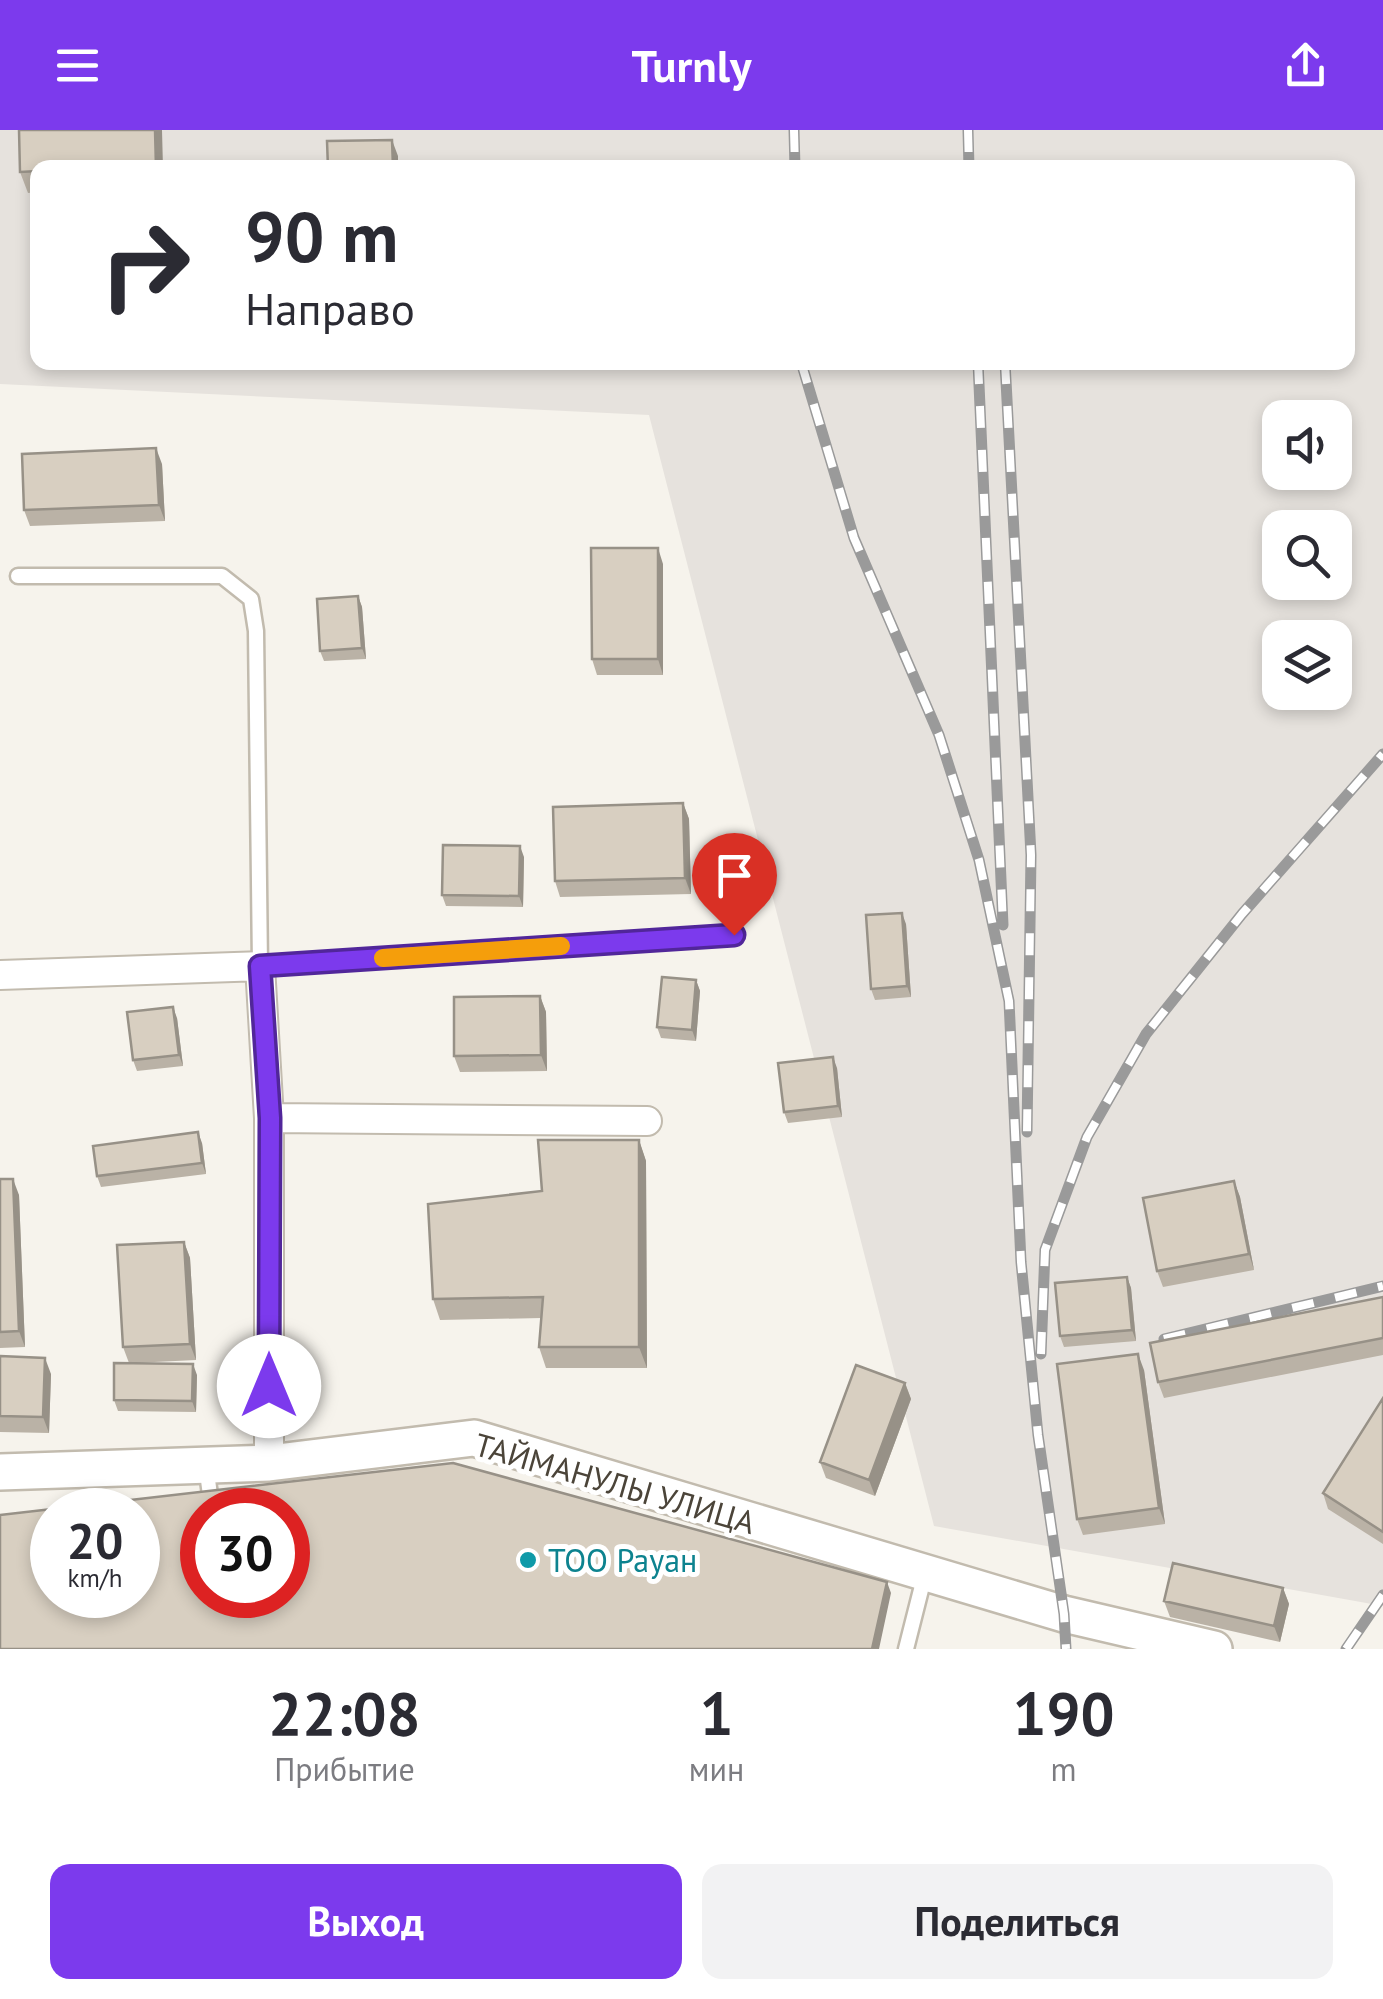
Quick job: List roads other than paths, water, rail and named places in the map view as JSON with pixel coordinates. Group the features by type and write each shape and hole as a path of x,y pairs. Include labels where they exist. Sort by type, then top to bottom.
{"street":[{"path":"0,975 260,966 270,1118 268,1462"},
{"path":"270,1118 647,1122"},
{"name":"ТАЙМАНУЛЫ УЛИЦА","path":"0,1472 268,1462 474,1438 1064,1614 1214,1649"}],"lane":[{"path":"18,576 222,576 251,600 256,631 260,966 734,935"},
{"path":"206,1465 209,1488"},
{"path":"906,1649 926,1573"}],"railway":[{"path":"794,130 795,160"},
{"path":"968,130 969,160"},
{"path":"803,370 854,538 939,735 979,860 1009,1001 1021,1262 1038,1435 1066,1649"},
{"path":"978,370 1003,925"},
{"path":"1005,370 1031,855 1027,1132"},
{"path":"1041,1354 1045,1250 1087,1137 1146,1034 1242,914 1383,754"},
{"path":"1164,1339 1383,1286"},
{"path":"1346,1649 1383,1595"}],"place":[{"name":"ТОО Рауан","path":"528,1560"}]}
